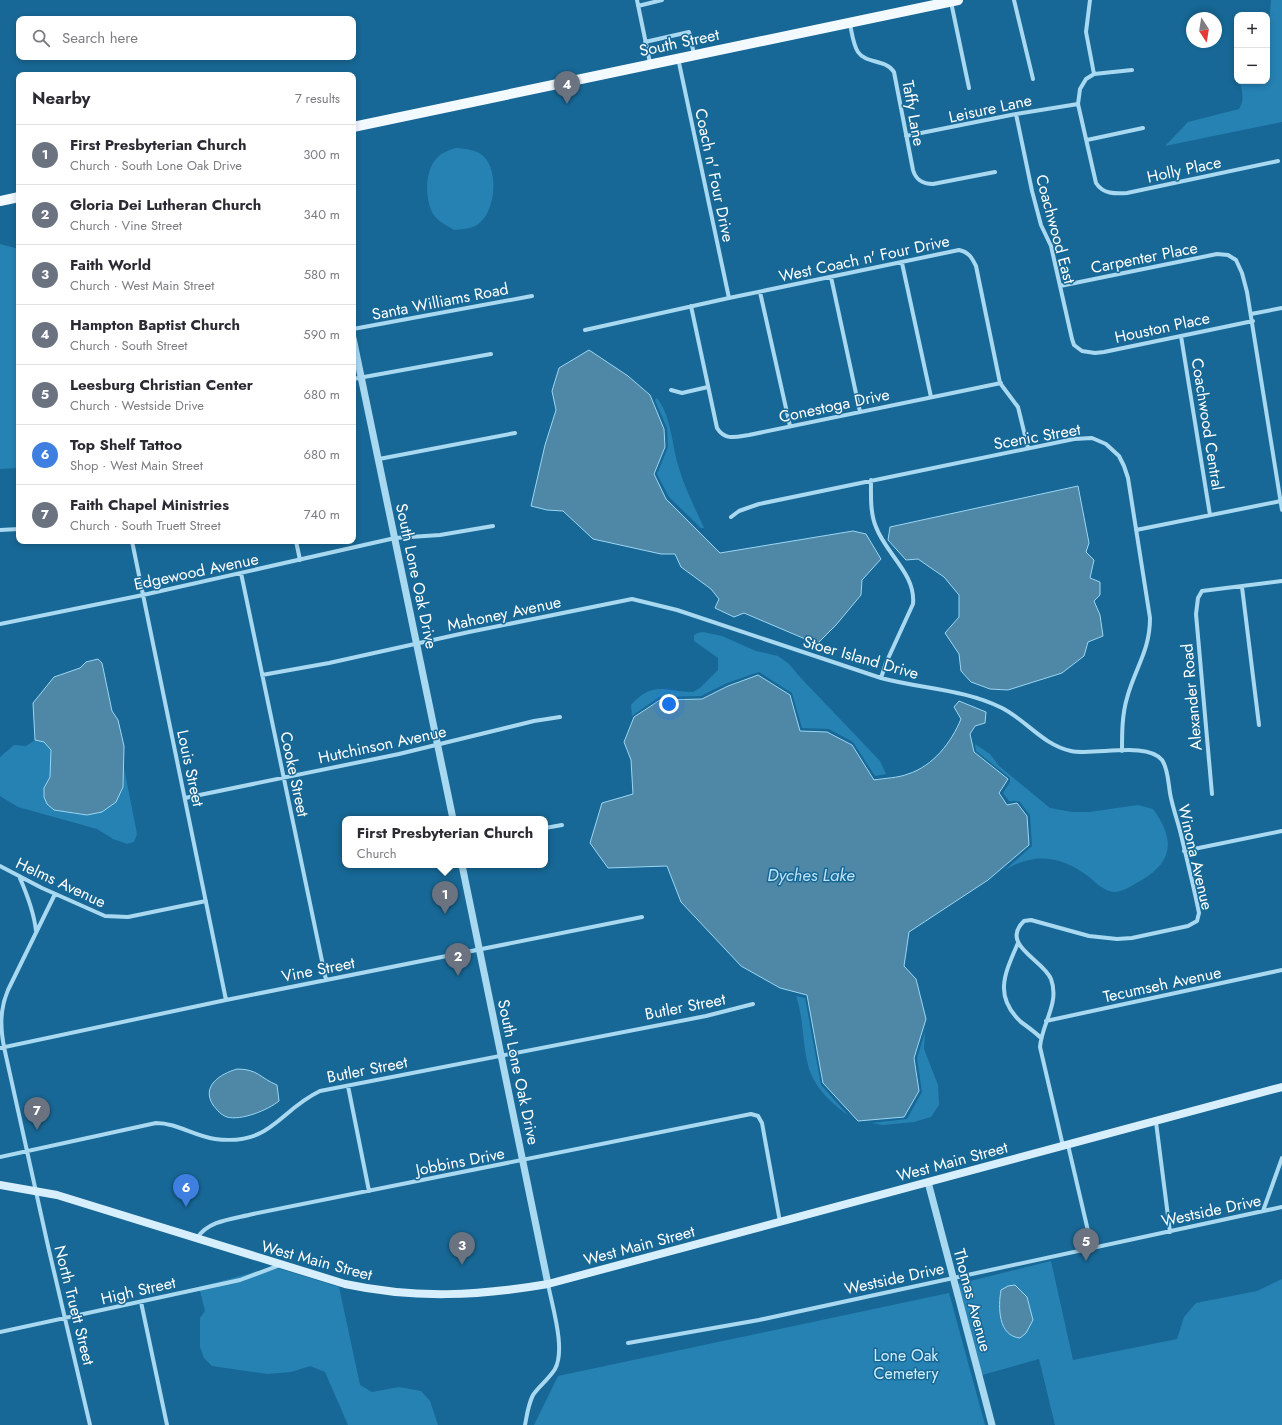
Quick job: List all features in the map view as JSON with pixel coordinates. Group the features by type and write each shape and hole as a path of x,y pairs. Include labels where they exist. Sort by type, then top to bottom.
{"main road":[{"name":"South Street","path":"356,126 694,54 954,1"},
{"path":"0,201 16,198"},
{"name":"West Main Street","path":"0,1185 57,1195 280,1265 370,1290 414,1294 469,1294 504,1292 548,1284 1282,1087"}],"street":[{"path":"637,0 650,64"},
{"path":"638,6 662,0"},
{"path":"1014,0 1033,79"},
{"path":"1090,0 1086,32 1094,74"},
{"path":"954,1 969,88"},
{"name":"Taffy Lane","path":"850,22 855,47 862,57 887,65 894,72 913,170 921,182 933,184 994,172"},
{"path":"646,42 689,32 694,54"},
{"name":"Coach n' Four Drive","path":"678,58 729,298"},
{"path":"1132,70 1094,74 1082,83 1078,96 1078,104 1087,140 1143,128"},
{"name":"Leisure Lane","path":"906,136 1016,114 1078,104"},
{"name":"Coachwood East","path":"1016,114 1041,225 1051,246 1068,324 1072,339 1077,348"},
{"name":"Holly Place","path":"1087,140 1097,185 1111,193 1123,194 1278,161"},
{"name":"West Coach n' Four Drive","path":"585,330 831,276 902,263 959,250 967,253 972,258 977,271 1001,383 1018,406 1028,448"},
{"name":"Carpenter Place","path":"1060,286 1217,254 1232,257 1239,264 1251,314"},
{"path":"902,263 931,397"},
{"path":"831,276 860,412"},
{"path":"760,292 790,426"},
{"name":"Santa Williams Road","path":"356,328 532,296"},
{"name":"Conestoga Drive","path":"691,306 717,428 724,436 732,438 1001,383"},
{"path":"1282,308 1251,314 1282,510"},
{"name":"Houston Place","path":"1077,348 1088,353 1095,353 1253,321"},
{"name":"Coachwood Central","path":"1181,336 1210,515"},
{"name":"South Lone Oak Drive","path":"356,353 452,816"},
{"path":"356,378 491,354"},
{"path":"671,390 682,393 708,387"},
{"path":"379,459 516,433"},
{"name":"Scenic Street","path":"731,517 739,511 759,504 1028,448 1084,438 1092,438 1106,444 1119,456 1124,466 1136,530 1150,629 1146,650 1131,686 1124,710 1122,751"},
{"path":"871,480 875,525 909,581 914,597 913,604 886,663 881,678"},
{"path":"1136,530 1281,501"},
{"name":"Edgewood Avenue","path":"0,624 143,595 395,538 440,535 493,526"},
{"path":"0,530 16,529"},
{"name":"Louis Street","path":"133,544 226,1000"},
{"path":"297,544 300,560"},
{"name":"Cooke Street","path":"241,573 326,980"},
{"path":"1259,725 1242,587 1282,581"},
{"name":"Alexander Road","path":"1212,794 1202,699 1196,614 1198,598 1202,591 1242,587"},
{"name":"Stoer Island Drive","path":"634,599 677,610 881,678 903,684 966,694 982,699 1004,708 1047,741 1071,751 1096,753 1122,751"},
{"name":"Mahoney Avenue","path":"262,675 328,663 468,632 634,599"},
{"name":"Hutchinson Avenue","path":"185,798 438,745 560,717"},
{"name":"Winona Avenue","path":"1018,943 1018,929 1021,924 1028,920 1089,936 1117,939 1132,938 1195,924 1199,913 1171,798 1165,764 1162,760 1150,752 1122,751"},
{"path":"548,827 562,825"},
{"path":"1184,851 1282,831"},
{"name":"Helms Avenue","path":"0,866 55,894 105,916 120,918 206,901"},
{"name":"South Lone Oak Drive","path":"463,868 548,1284"},
{"path":"19,876 31,906 36,932"},
{"name":"North Truett Street","path":"55,894 4,1001 0,1021 2,1047 37,1191 48,1246 90,1425"},
{"name":"Vine Street","path":"2,1047 226,1000 642,917"},
{"path":"1018,943 1026,954 1044,966 1052,980 1053,1002 1041,1038 1040,1047 1092,1248"},
{"path":"1018,943 1003,984 1005,998 1014,1014 1041,1038"},
{"name":"Tecumseh Avenue","path":"1046,1021 1282,970"},
{"name":"Butler Street","path":"0,1156 156,1123 174,1125 213,1139 243,1138 267,1130 320,1091 706,1016 754,1004"},
{"path":"348,1086 369,1191"},
{"name":"Jobbins Drive","path":"197,1239 200,1234 214,1223 750,1114 758,1116 762,1123 780,1222"},
{"path":"1156,1122 1170,1232"},
{"path":"1263,1211 1282,1158"},
{"name":"Thomas Avenue","path":"928,1182 952,1278 992,1425"},
{"name":"Westside Drive","path":"628,1343 759,1320 1282,1207"},
{"name":"High Street","path":"0,1332 240,1280 280,1265"},
{"path":"525,1425 528,1410 534,1395 554,1369 558,1361 558,1340 548,1284"},
{"path":"141,1302 167,1425"}],"green space":[{"path":"1271,0 1282,0 1282,122 1165,146 1188,122 1239,109 1242,99 1241,84 1270,84"},
{"path":"456,148 476,152 482,155 488,162 493,181 493,192 491,203 482,221 473,227 454,230 441,222 433,214 429,204 427,183 430,169 437,158 445,152"},
{"path":"0,244 16,248 16,468 0,469"},
{"path":"657,398 662,405 668,422 683,481 704,528 701,528 669,497 657,474 668,447 667,428 655,400"},
{"path":"703,632 722,636 756,651 778,656 789,664 880,761 886,774 875,776 853,742 829,729 802,728 792,693 759,672 727,683 701,696 659,697 632,716 631,705 646,692 660,689 693,692 700,688 718,670 718,658 694,641 694,635"},
{"path":"35,740 44,742 51,750 50,777 44,788 73,813 87,815 123,787 124,768 137,834 134,842 127,844 113,839 97,829 18,807 0,796 0,757 14,745 26,746"},
{"path":"975,744 990,754 999,766 1050,808 1072,812 1089,812 1138,805 1153,809 1165,830 1168,840 1168,849 1165,858 1151,874 1128,888 1115,892 1104,889 1079,870 1069,865 1048,859 1027,861 1016,864 1005,870 1032,846 1030,815 1019,801 1009,801 1003,793 1010,782 1010,778 976,751"},
{"path":"796,996 805,998 821,1085 848,1115 835,1105 818,1087 810,1073 806,1056 799,1005"},
{"path":"925,1032 924,1049 938,1085 939,1105 931,1117 914,1122 882,1125 872,1123 907,1119 922,1092 917,1058"},
{"path":"1051,1261 1073,1360 1177,1339 1184,1317 1196,1303 1257,1291 1282,1279 1282,1425 1055,1425 1039,1359 982,1375 958,1284"},
{"path":"274,1267 339,1287 360,1385 372,1392 399,1387 421,1391 430,1401 438,1425 348,1425 325,1372 310,1366 291,1372 267,1374 212,1366 204,1358 200,1347 200,1318 205,1311 199,1287"},
{"name":"Lone Oak Cemetery","path":"949,1293 985,1425 534,1425 558,1376"}],"water":[{"path":"589,350 628,376 650,395 664,429 665,447 654,474 666,499 720,553 853,531 866,534 881,559 862,580 861,595 836,625 817,644 744,613 734,617 715,608 719,599 711,589 681,567 675,554 661,554 593,539 563,511 547,510 531,506 545,445 556,410 552,391 559,368"},
{"path":"1078,486 1089,543 1086,552 1094,560 1090,578 1100,582 1100,595 1094,601 1100,615 1103,636 1088,642 1084,656 1062,673 1008,690 990,689 971,682 961,671 959,654 945,633 959,617 959,595 944,577 918,559 906,560 888,540 890,527"},
{"path":"98,659 102,663 112,711 118,720 124,746 123,787 116,802 102,812 87,815 54,810 47,804 44,797 44,788 50,777 51,750 44,742 35,740 33,703 54,677 80,668 86,662"},
{"name":"Dyches Lake","path":"758,675 790,695 800,731 827,732 852,745 874,780 908,774 917,770 933,759 946,745 957,728 961,719 954,707 959,701 986,712 985,723 975,726 970,734 974,752 1008,779 999,793 1007,805 1017,803 1027,816 1029,845 988,880 909,932 904,966 916,979 926,1019 914,1058 919,1091 904,1117 858,1121 823,1083 807,995 780,988 741,966 681,902 667,866 608,868 590,843 602,803 633,794 631,760 624,742 634,717 660,700 702,699 728,686"},
{"path":"237,1069 244,1069 254,1072 277,1085 279,1101 268,1108 247,1116 233,1118 221,1114 213,1105 209,1092 214,1082 224,1074"},
{"path":"1015,1285 1027,1297 1033,1320 1026,1333 1020,1338 1007,1332 1001,1320 1000,1312 1001,1290 1008,1286"}],"place":[{"name":"Hampton Baptist Church","path":"567,104"},
{"name":"First Presbyterian Church","path":"445,914"},
{"name":"Gloria Dei Lutheran Church","path":"458,976"},
{"name":"Faith Chapel Ministries","path":"37,1130"},
{"name":"Top Shelf Tattoo","path":"186,1207"},
{"name":"Leesburg Christian Center","path":"1086,1261"},
{"name":"Faith World","path":"462,1265"}]}
